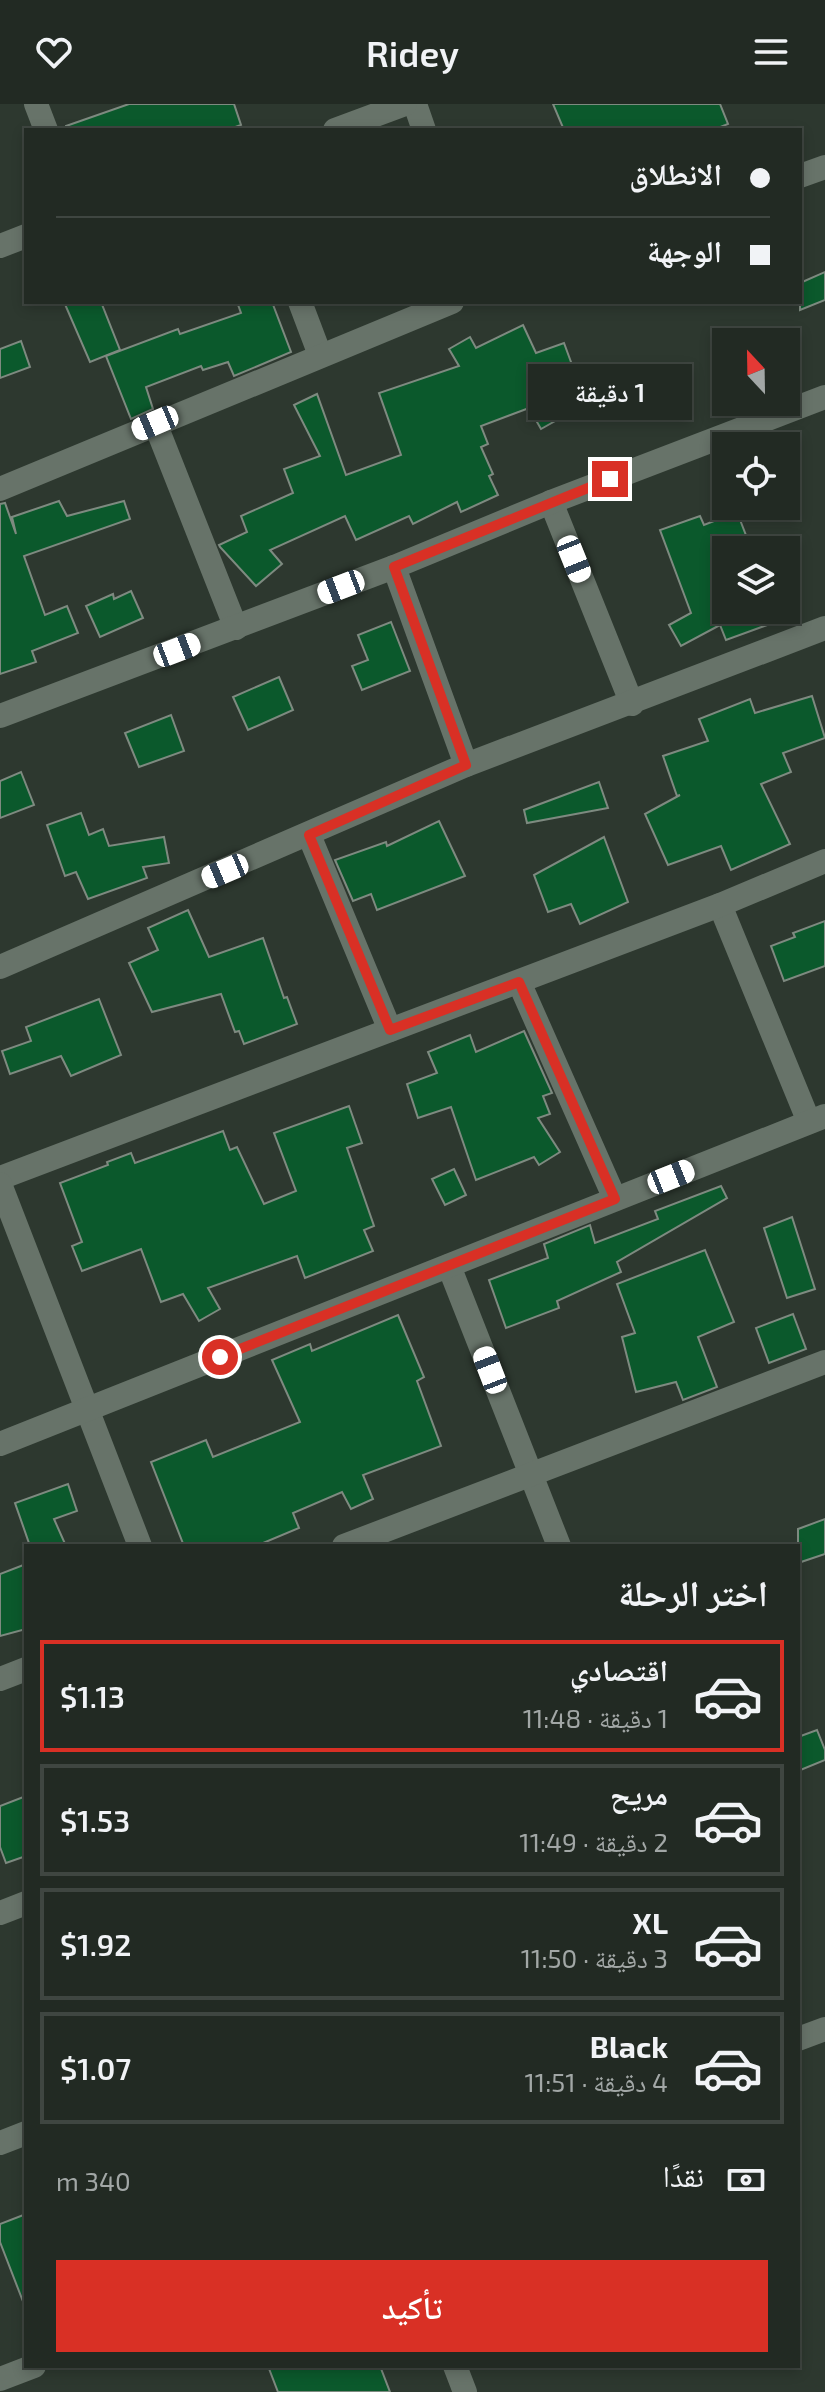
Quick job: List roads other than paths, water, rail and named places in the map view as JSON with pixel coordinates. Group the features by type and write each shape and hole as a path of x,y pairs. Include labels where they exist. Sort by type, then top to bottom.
{"street":[{"path":"36,104 45,128"},
{"path":"340,128 405,104"},
{"path":"415,104 423,128"},
{"path":"802,175 825,167"},
{"path":"0,246 24,237"},
{"path":"301,304 320,355"},
{"path":"0,489 447,304"},
{"path":"0,716 394,567 551,502 823,405"},
{"path":"155,423 236,628"},
{"path":"551,502 632,704"},
{"path":"394,567 466,765"},
{"path":"0,967 466,765 823,636"},
{"path":"309,835 390,1030"},
{"path":"139,1544 89,1409 4,1209 0,1181 720,905 825,861"},
{"path":"0,1444 817,1119 720,905"},
{"path":"519,982 615,1199"},
{"path":"449,1266 558,1544"},
{"path":"349,1544 825,1362"},
{"path":"0,1679 24,1670"},
{"path":"0,1913 24,1904"},
{"path":"800,2038 825,2029"},
{"path":"0,2143 24,2134"},
{"path":"0,2379 29,2368"},
{"path":"456,2368 465,2392"}]}
